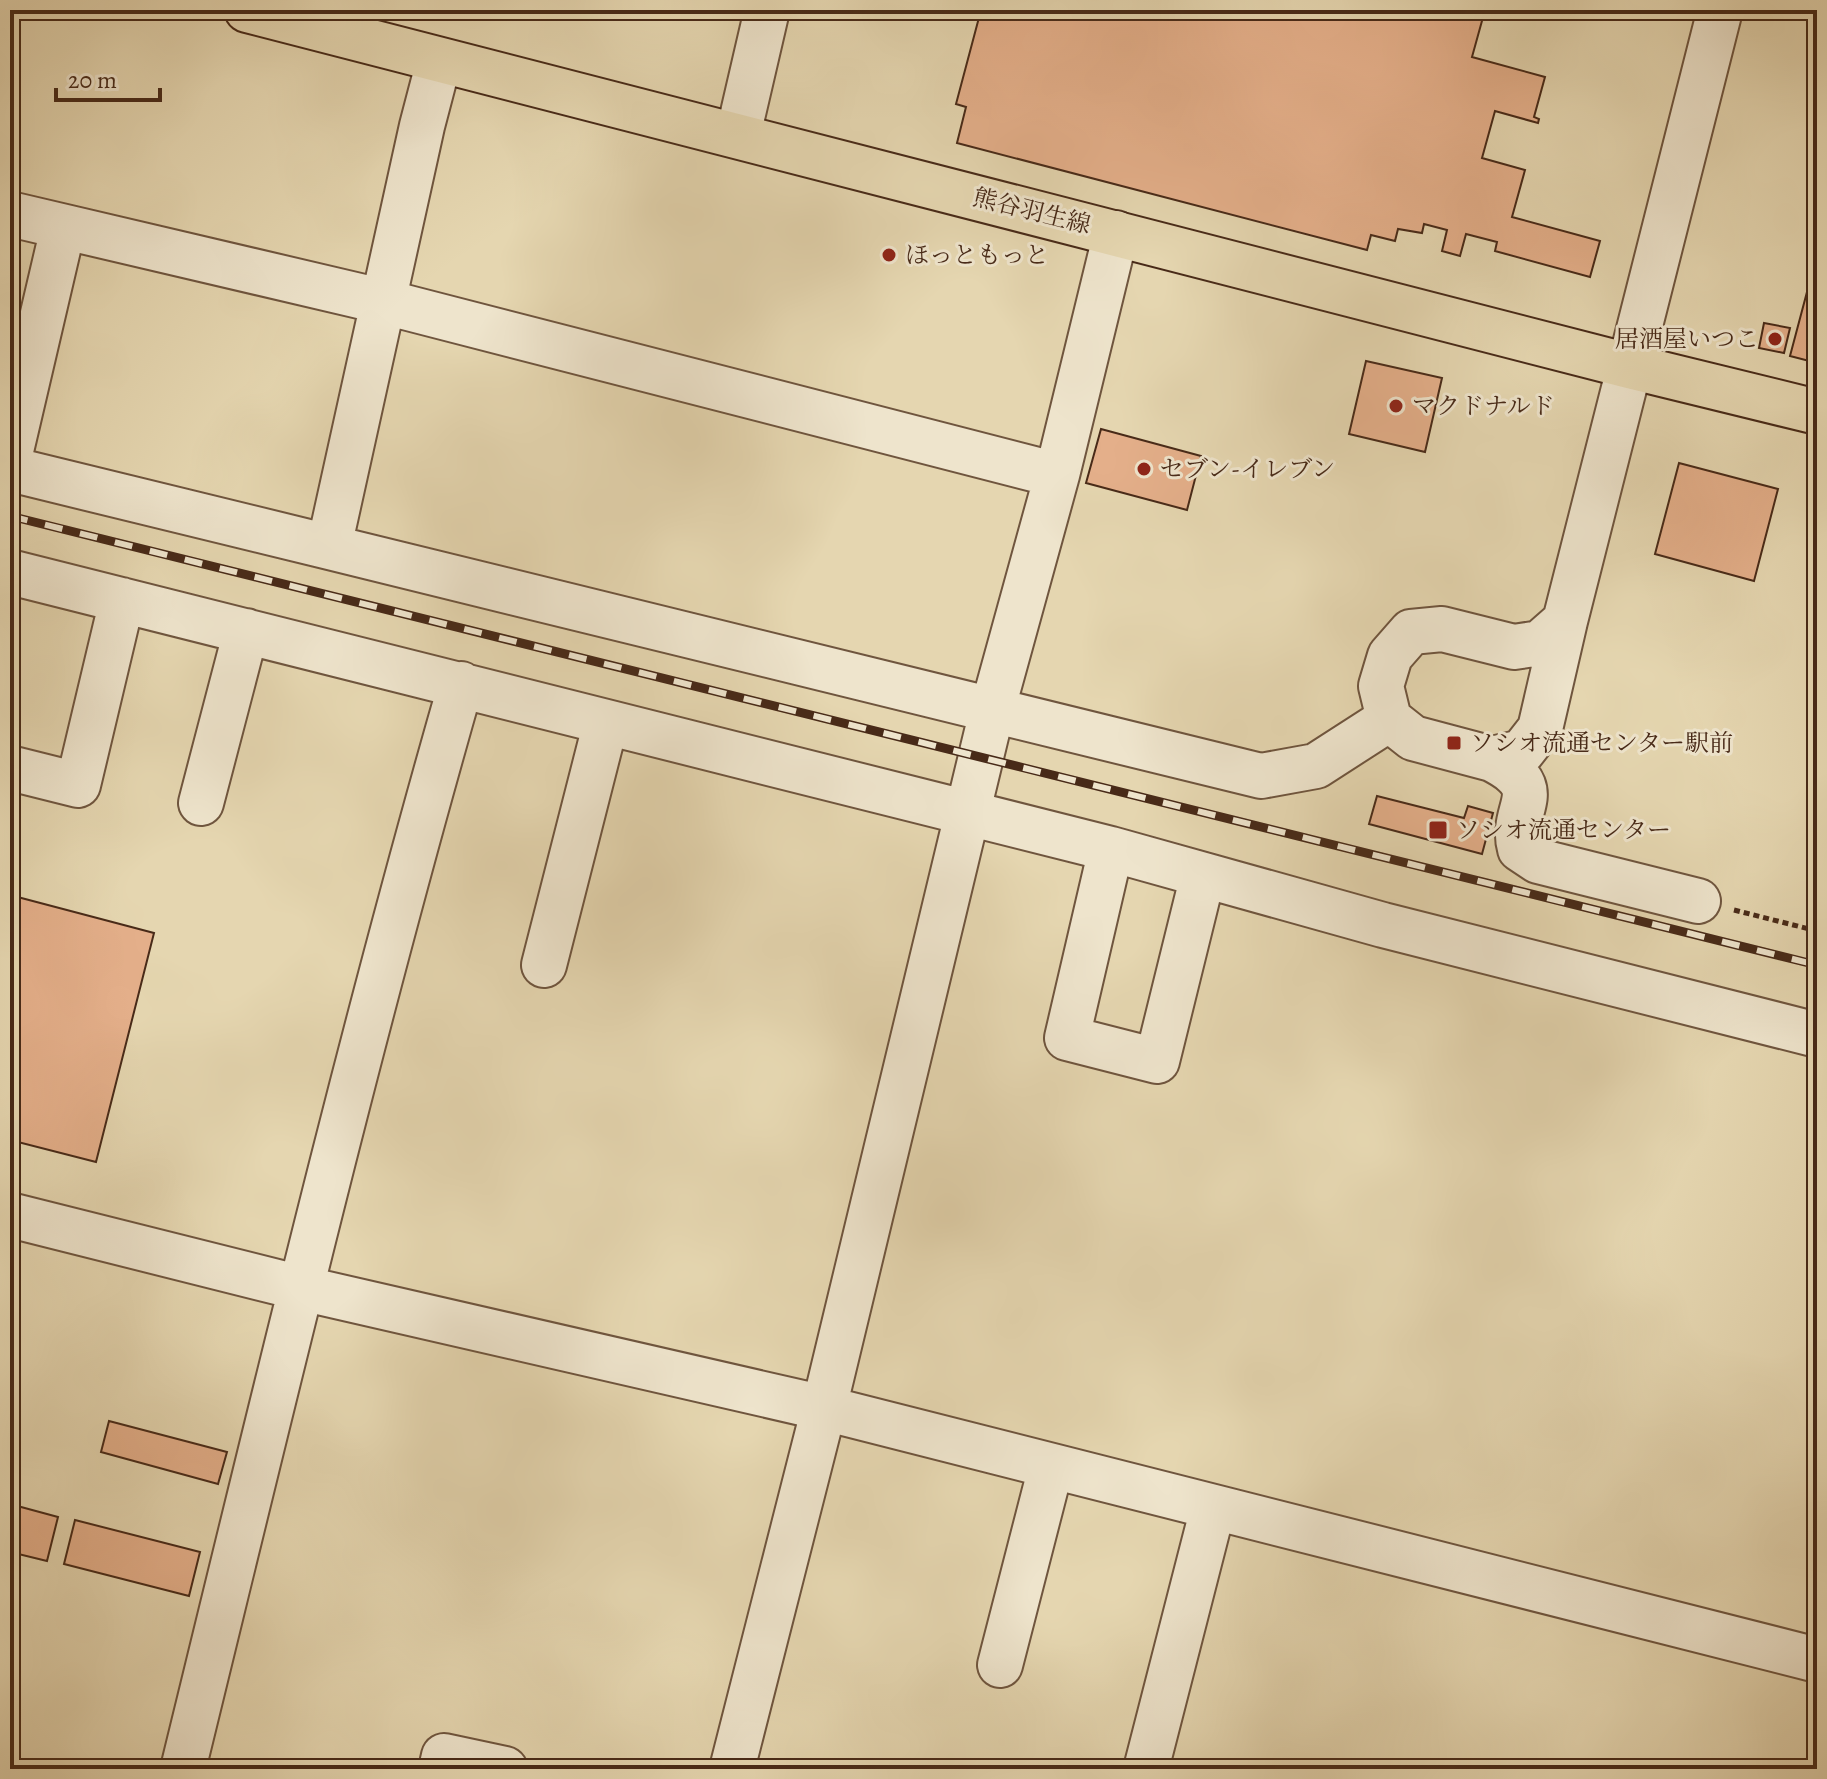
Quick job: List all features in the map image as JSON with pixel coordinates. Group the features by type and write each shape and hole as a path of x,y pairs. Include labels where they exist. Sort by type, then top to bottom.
{"main road":[{"name":"熊谷羽生線","path":"247,10 1817,412"}],"street":[{"path":"738,135 767,10"},
{"path":"1492,759 1522,752 1540,729 1720,10"},
{"path":"329,547 439,61"},
{"path":"10,214 385,302 1057,475"},
{"path":"10,455 63,228"},
{"path":"732,1769 824,1408 992,711 1057,475 1116,233"},
{"path":"10,469 1261,776 1316,766 1389,719"},
{"path":"10,572 967,812 1383,925 1817,1035"},
{"path":"10,768 78,785 122,600"},
{"path":"1565,621 1540,643 1514,647 1442,629 1411,632 1390,656 1381,686 1389,719 1413,738 1492,759 1512,769 1522,782 1526,800 1517,837 1520,849 1538,861 1698,901"},
{"path":"201,803 246,631"},
{"path":"183,1769 403,887 461,684"},
{"path":"544,965 606,722"},
{"path":"1111,849 1067,1038 1157,1061 1203,875"},
{"path":"10,1215 301,1288 824,1408 1817,1660"},
{"path":"1000,1665 1051,1467"},
{"path":"1146,1769 1213,1508"},
{"path":"441,1769 444,1756 505,1769"}],"path":[{"path":"1698,901 1817,931"}],"building":[{"path":"981,10 1485,10 1472,57 1545,77 1534,117 1539,119 1538,123 1495,111 1482,158 1525,170 1512,217 1600,241 1590,277 1495,251 1497,242 1466,234 1460,256 1442,251 1447,230 1424,224 1422,233 1398,229 1395,241 1371,235 1367,250 957,143 966,107 956,104"},
{"path":"1817,258 1817,363 1790,356"},
{"path":"1764,323 1790,328 1784,353 1759,348"},
{"name":"マクドナルド","path":"1366,361 1442,378 1425,452 1349,434"},
{"name":"セブン-イレブン","path":"1101,429 1201,456 1187,510 1086,483"},
{"path":"1679,463 1778,489 1754,581 1655,554"},
{"path":"1377,796 1464,818 1468,806 1493,813 1482,854 1369,824"},
{"path":"10,895 154,933 96,1162 10,1140"},
{"path":"109,1421 227,1452 218,1484 101,1452"},
{"path":"10,1504 58,1517 47,1561 10,1552"},
{"path":"75,1520 200,1552 189,1596 64,1564"}],"railway":[{"path":"10,516 1817,965"}],"place":[{"name":"ほっともっと","path":"889,255"},
{"name":"居酒屋いつこ","path":"1775,339"},
{"name":"マクドナルド","path":"1396,406"},
{"name":"セブン-イレブン","path":"1144,469"},
{"name":"ソシオ流通センター駅前","path":"1454,743"},
{"name":"ソシオ流通センター","path":"1438,830"}]}
